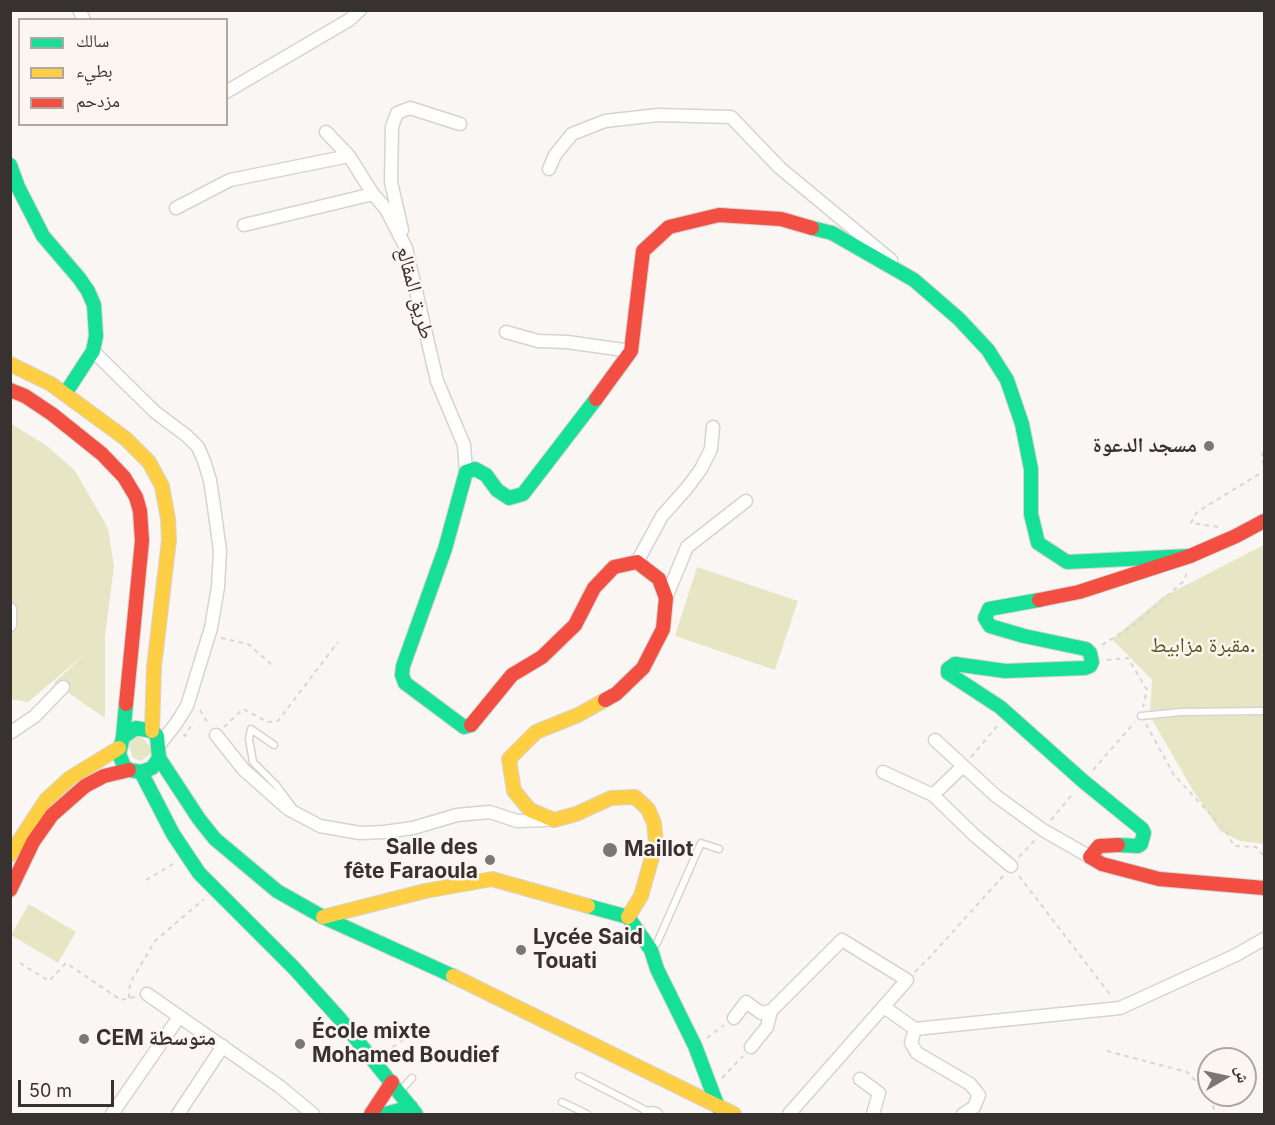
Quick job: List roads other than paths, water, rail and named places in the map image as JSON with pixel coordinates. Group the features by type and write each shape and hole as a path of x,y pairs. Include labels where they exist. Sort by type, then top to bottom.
{"main road":[{"path":"10,165 18,187 43,236 88,291 94,305 97,320 93,351 65,394"},
{"path":"628,917 640,896 656,843 654,823 648,809 635,797 610,798 576,814 554,820 530,810 514,791 509,759 536,732 578,715 616,694 642,668 663,629 666,598 659,579 638,562 614,567 594,588 575,625 542,657 512,675 475,722 464,727 405,683 402,675 403,666 445,549 466,472 475,469 486,475 496,490 509,498 523,494 632,351 643,251 669,227 719,215 781,219 832,233 914,280 959,319 988,350 1007,380 1022,424 1031,469 1031,514 1038,543 1067,562 1190,556"},
{"path":"10,364 35,375 65,394 126,439 156,472 165,499 169,540 153,667 152,731"},
{"path":"10,390 25,396 52,414 102,454 124,477 136,497 140,511 142,541 121,760 135,771 186,856 218,894 294,968 396,1087 413,1111 385,1114"},
{"path":"1264,521 1190,556 1079,592 989,609 986,618 990,626 1086,649 1091,657 1090,666 1005,671 955,664 948,669 948,673 1000,707 1144,833 1141,844 1138,846 1099,846 1090,857 1102,864 1159,879 1264,888"},
{"path":"10,855 46,800 70,778 121,743 136,728 144,728 158,736 159,751 152,768 104,776 85,786 68,799 43,827 27,852 10,891"},
{"path":"159,751 199,819 215,840 277,891 323,917 479,988 682,1088 714,1111 734,1114"},
{"path":"323,917 425,891 492,879 628,917 651,950 657,969 695,1046 712,1090 714,1111"},
{"path":"371,1114 396,1087"}],"street":[{"path":"228,91 349,20 360,10"},
{"path":"406,248 391,182 392,127 397,113 410,108 460,124"},
{"path":"549,170 555,155 572,134 605,121 658,115 731,117 780,168 914,280"},
{"name":"طريق المقالع","path":"327,132 349,156 373,194 386,209 406,248 437,381 464,445 466,472"},
{"path":"177,208 230,180 349,156"},
{"path":"243,225 373,194"},
{"path":"506,332 538,341 567,342 632,351"},
{"path":"93,351 155,412 198,447 210,480 220,551 218,587 211,628 187,706 159,751"},
{"path":"638,562 662,516 701,469 711,449 712,427"},
{"path":"666,598 687,547 746,501"},
{"path":"10,609 10,625"},
{"path":"10,733 35,716 63,687"},
{"path":"216,735 244,770 288,809 320,826 360,833 384,832 413,828 457,815 490,812 517,821 554,820"},
{"path":"935,740 996,796 1043,830 1090,857"},
{"path":"933,795 963,766"},
{"path":"883,772 933,795 974,835 1011,866"},
{"path":"884,1007 915,1029 1120,1008 1236,955 1264,939"},
{"path":"751,1047 767,1027 771,1011 842,940 907,980 789,1114"},
{"path":"147,994 279,1086 313,1114"},
{"path":"734,1018 746,1002 761,1013 771,1011"},
{"path":"111,1114 179,1017"},
{"path":"915,1029 911,1043 917,1053 970,1084 979,1095 974,1107 963,1114"},
{"path":"178,1114 223,1046"},
{"path":"860,1079 879,1093 873,1114"}],"lane":[{"path":"1141,716 1181,712 1264,711"},
{"path":"274,745 251,729 249,740 253,762 276,785 298,814"},
{"path":"651,950 657,943 701,843 719,849"},
{"path":"579,1076 652,1114"},
{"path":"396,1087 412,1078"},
{"path":"562,1102 587,1114"}],"place":[{"name":"مسجد الدعوة","path":"1209,446"},
{"name":"Maillot","path":"610,850"},
{"name":"Salle des fête Faraoula","path":"490,860"},
{"name":"Lycée Said Touati","path":"521,950"},
{"name":"CEM متوسطة","path":"84,1039"},
{"name":"École mixte Mohamed Boudief","path":"300,1044"}],"park label":[{"name":"مقبرة مزابيط.","path":"1203,646"}]}
